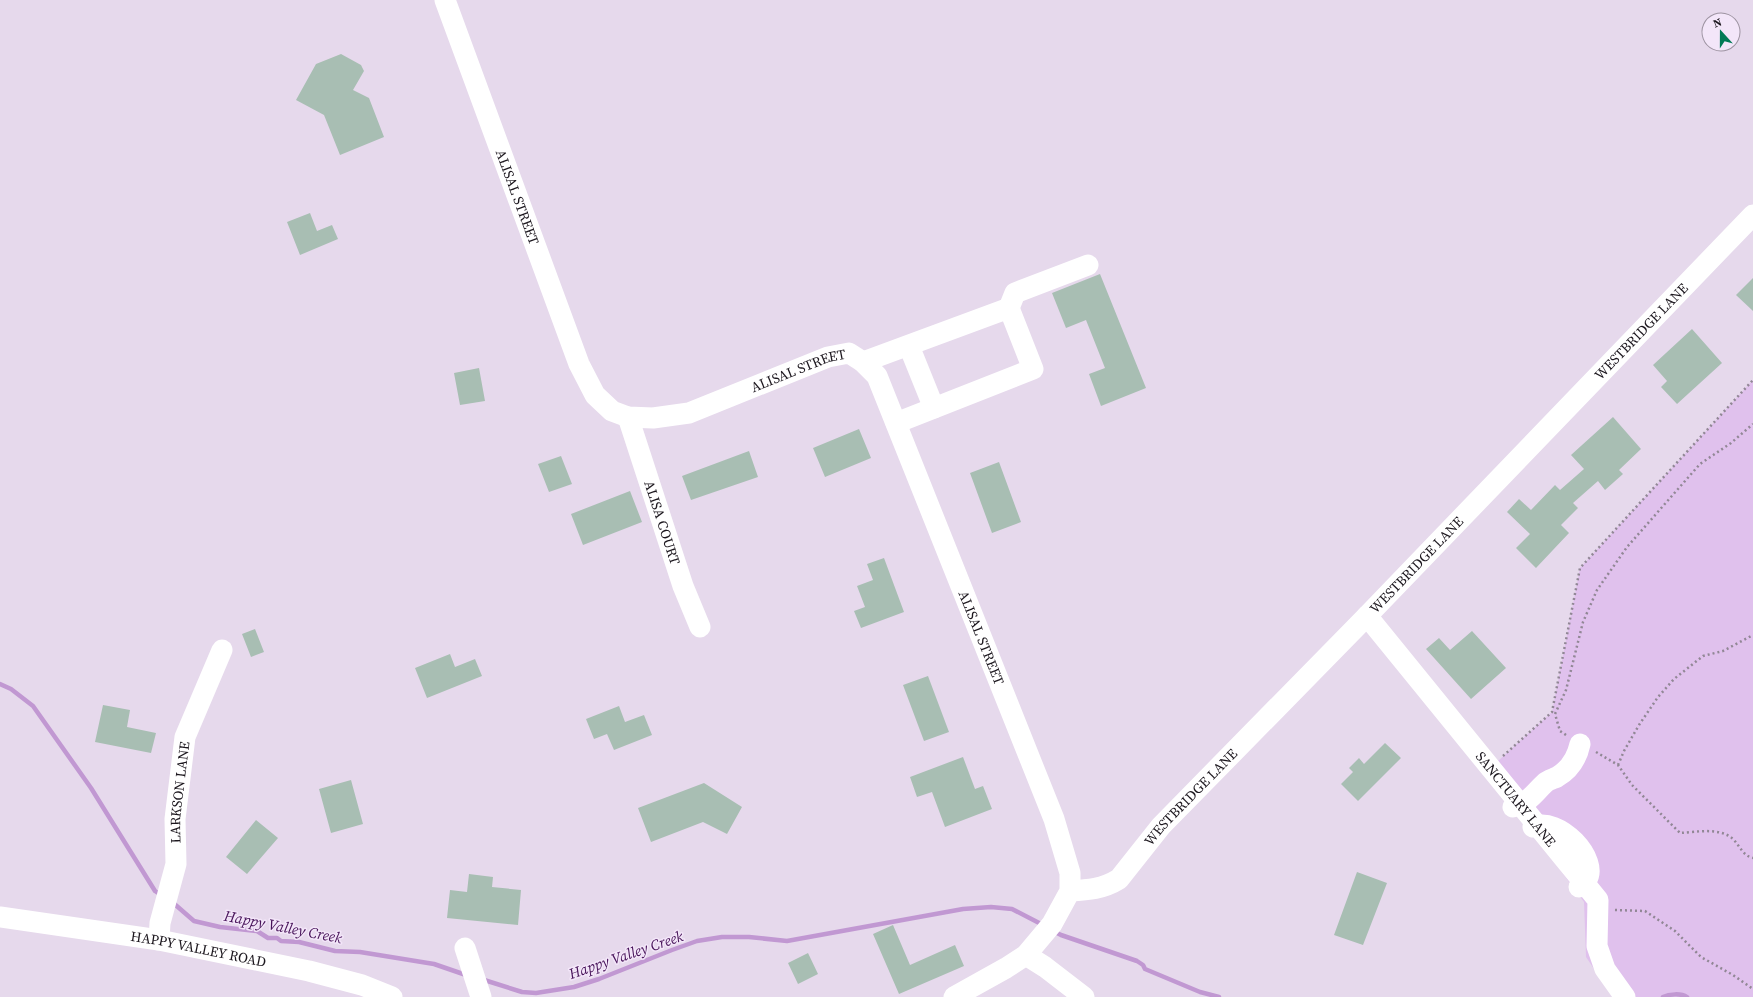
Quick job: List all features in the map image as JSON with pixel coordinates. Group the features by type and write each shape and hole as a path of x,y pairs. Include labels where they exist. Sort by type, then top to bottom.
{"street":[{"name":"ALISAL STREET","path":"445,0 579,364 595,395 612,411 628,418 653,418 689,413 828,357 849,353 864,362 877,376 1054,819 1070,873 1070,891"},
{"name":"WESTBRIDGE LANE","path":"1070,891 1096,890 1112,884 1119,879 1161,826 1367,616 1753,215"},
{"path":"896,423 1034,369 1009,308 1015,293 1088,265"},
{"path":"864,362 1009,308"},
{"path":"909,346 934,408"},
{"name":"ALISA COURT","path":"628,418 683,586 700,627"},
{"name":"SANCTUARY LANE","path":"1367,616 1491,768 1517,806 1580,886 1598,900"},
{"name":"LARKSON LANE","path":"159,940 160,922 174,877 176,864 175,819 184,737 222,650"},
{"path":"1517,806 1535,795 1546,782 1567,770 1575,758 1580,744"},
{"path":"954,997 1026,955 1047,930 1070,891"},
{"path":"1598,900 1597,946 1605,969 1625,997"},
{"name":"HAPPY VALLEY ROAD","path":"0,918 159,940 309,970 362,985 392,997"},
{"path":"1026,955 1045,967 1084,997"},
{"path":"468,957 480,993"}],"path":[{"path":"1491,768 1552,712 1580,568 1753,380"},
{"path":"1753,424 1731,443 1700,464 1627,547 1597,590 1583,622 1566,690 1555,714 1560,731 1618,765 1632,785 1680,833 1721,832 1732,838 1746,856 1753,858"},
{"path":"1618,765 1639,725 1658,697 1674,679 1703,656 1723,651 1753,635"},
{"path":"1598,900 1605,909 1645,911 1675,931 1701,956 1753,989"}],"shaded area":[{"path":"1753,380 1753,997 1613,997 1586,957 1584,902 1487,771 1552,712 1580,568"}],"building":[{"path":"341,54 361,65 364,71 353,90 369,98 384,137 340,155 324,115 296,100 316,64"},
{"path":"310,213 317,231 332,225 338,239 300,255 287,222"},
{"path":"1100,274 1146,388 1101,406 1089,374 1105,368 1086,320 1066,328 1052,293"},
{"path":"1753,278 1753,311 1736,295"},
{"path":"1692,329 1722,363 1677,404 1661,387 1667,381 1653,365"},
{"path":"479,368 485,401 460,405 454,373"},
{"path":"1613,417 1641,449 1619,470 1623,474 1605,490 1598,481 1573,503 1578,508 1561,525 1569,533 1536,568 1516,548 1530,534 1507,512 1519,499 1531,510 1555,485 1560,490 1584,469 1571,455"},
{"path":"859,429 871,458 825,477 813,448"},
{"path":"749,451 758,477 691,500 682,476"},
{"path":"561,456 572,484 549,492 538,464"},
{"path":"999,462 1021,522 992,533 970,473"},
{"path":"630,491 642,522 583,545 571,514"},
{"path":"884,558 904,612 861,628 854,611 865,607 857,586 873,580 867,564"},
{"path":"255,629 264,652 251,657 242,634"},
{"path":"1472,631 1506,668 1471,699 1426,649 1439,638 1450,650"},
{"path":"450,654 455,667 475,659 482,676 427,698 415,668"},
{"path":"928,676 949,732 924,741 903,685"},
{"path":"103,705 130,710 127,727 156,733 151,753 95,742"},
{"path":"619,706 625,722 644,715 652,735 614,750 607,734 594,739 586,719"},
{"path":"1385,743 1401,758 1358,801 1341,784 1353,772 1349,768 1359,758 1364,764"},
{"path":"963,757 975,789 983,786 992,809 945,827 932,792 917,797 910,777"},
{"path":"351,780 363,824 331,833 319,789"},
{"path":"704,783 742,807 727,834 703,822 651,842 638,808"},
{"path":"256,820 278,838 247,874 226,857"},
{"path":"1357,872 1387,883 1363,945 1334,935"},
{"path":"469,874 493,877 492,887 521,890 518,925 447,918 450,890 467,892"},
{"path":"893,925 910,965 955,945 964,966 899,994 873,934"},
{"path":"808,953 818,974 798,984 788,963"}],"waterway":[{"name":"Happy Valley Creek","path":"0,684 11,689 33,706 91,788 155,891 161,895"},
{"name":"Happy Valley Creek","path":"171,901 194,921 220,927 257,931 268,938 277,938 281,941 299,942 335,951 360,952 434,964 466,975"},
{"name":"Happy Valley Creek","path":"481,979 522,992 536,993 574,987 599,979 697,941 722,937 749,937 787,941 963,909 991,907 1012,909 1043,925"},
{"name":"Happy Valley Creek","path":"1053,931 1137,961 1143,965 1145,969 1200,992 1219,997"},
{"path":"1663,997 1675,994 1687,997"}]}
